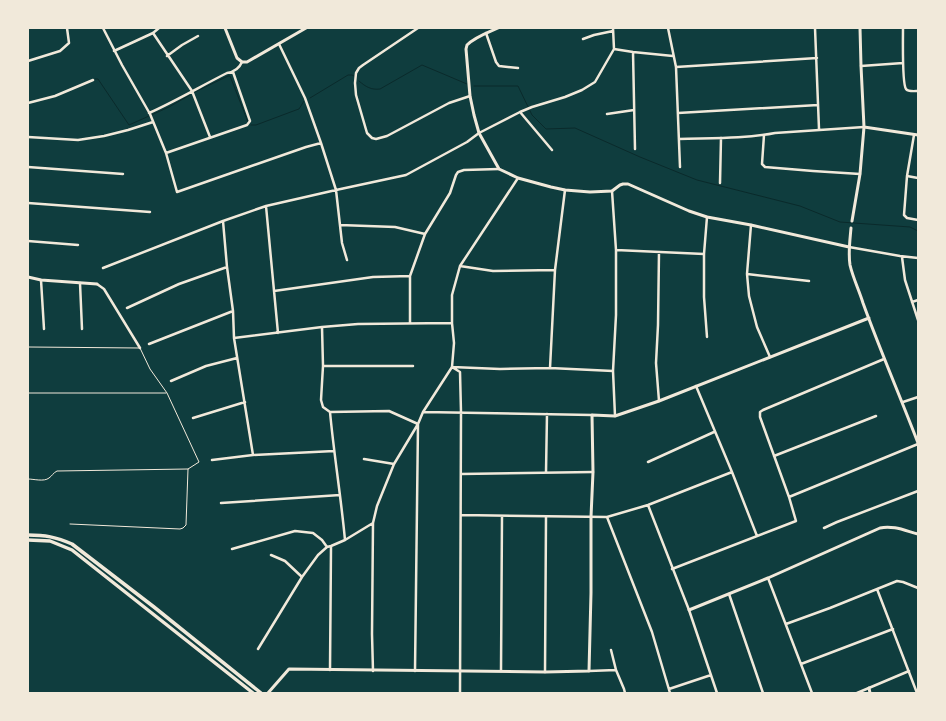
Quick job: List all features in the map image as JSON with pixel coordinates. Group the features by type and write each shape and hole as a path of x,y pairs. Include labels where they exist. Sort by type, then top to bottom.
{"main road":[{"path":"28,535 59,538 72,544 154,607 261,693"},
{"path":"28,540 50,542 72,550 252,693"}],"street":[{"path":"28,61 60,51 69,43 67,28"},
{"path":"103,28 114,51 150,115 166,153 177,192 321,143"},
{"path":"114,51 153,33 159,28"},
{"path":"225,28 237,58 242,62 248,62 306,28"},
{"path":"418,28 363,65 356,73 356,95 367,133 372,138 381,138 449,103 470,96"},
{"path":"498,28 486,33 467,45 466,49 470,96 474,115 479,133 499,168"},
{"path":"668,28 676,66 680,167"},
{"path":"815,28 819,130"},
{"path":"789,497 918,444 903,402 868,318 850,264 849,247 860,174 864,127 860,28"},
{"path":"903,28 904,85 908,90 918,91"},
{"path":"103,268 223,220 266,206 406,175 467,142 479,133 532,106 565,97 582,90 595,82 614,49 613,30 583,39"},
{"path":"153,33 167,56 192,91 210,138"},
{"path":"486,33 496,62 499,66 518,68"},
{"path":"167,56 198,36"},
{"path":"279,43 305,98 336,190 342,243 347,260"},
{"path":"614,49 673,56"},
{"path":"633,52 635,149"},
{"path":"676,66 816,58"},
{"path":"150,115 192,91 227,73 233,72 240,67 242,62"},
{"path":"861,66 903,63"},
{"path":"166,153 249,123 250,121 233,72"},
{"path":"28,103 55,96 93,80"},
{"path":"678,113 818,105"},
{"path":"607,114 634,110"},
{"path":"520,112 552,150"},
{"path":"28,137 78,140 104,136 153,122"},
{"path":"679,139 721,138 864,127 918,135"},
{"path":"764,135 762,164 765,167 860,174"},
{"path":"914,135 907,176 904,215 907,218 918,220"},
{"path":"720,183 721,138"},
{"path":"28,167 123,174"},
{"path":"410,323 410,276 425,234 450,193 458,172 464,170 499,168 518,178 565,190 590,192 612,191 620,185 628,184 689,211 708,217 849,247 902,257 918,258"},
{"path":"907,176 918,178"},
{"path":"373,671 373,523 377,506 394,464 418,424 423,412 452,367 454,343 452,295 460,266 518,178"},
{"path":"550,368 555,270 565,190"},
{"path":"612,191 616,250 616,315 613,370 615,416"},
{"path":"28,203 150,212"},
{"path":"266,206 278,333"},
{"path":"708,217 704,254 704,296 708,336"},
{"path":"223,220 227,267 233,310 234,338 253,455"},
{"path":"340,225 395,227 425,234"},
{"path":"751,225 748,274 749,296 758,327 770,358"},
{"path":"28,240 78,245"},
{"path":"616,250 704,254"},
{"path":"659,252 656,363 659,401"},
{"path":"902,257 905,280 918,320"},
{"path":"460,266 493,271 555,270"},
{"path":"127,308 179,284 227,267"},
{"path":"748,274 809,281"},
{"path":"274,291 374,277 410,276"},
{"path":"28,277 41,280 97,284 104,289 140,348"},
{"path":"41,280 44,329"},
{"path":"80,283 82,329"},
{"path":"912,302 918,300"},
{"path":"149,344 233,310"},
{"path":"423,412 615,416 659,401 868,318"},
{"path":"234,338 322,326 452,323"},
{"path":"322,326 323,366 321,400 323,408 330,412 389,411 418,424"},
{"path":"171,381 206,366 237,358"},
{"path":"672,569 796,521 789,497 760,417 760,412 884,359"},
{"path":"323,366 413,366"},
{"path":"452,367 613,370"},
{"path":"452,367 460,372 461,412 460,693"},
{"path":"696,386 757,536"},
{"path":"903,402 918,397"},
{"path":"193,418 245,402"},
{"path":"330,412 345,540"},
{"path":"546,472 547,414"},
{"path":"589,671 592,593 592,415"},
{"path":"774,456 876,416"},
{"path":"415,671 418,424"},
{"path":"648,462 714,432"},
{"path":"212,460 253,455 334,451"},
{"path":"364,459 394,464"},
{"path":"461,474 592,472"},
{"path":"461,515 591,518 607,517 648,505 732,472"},
{"path":"826,527 918,491"},
{"path":"221,503 340,495"},
{"path":"648,505 689,610 717,693"},
{"path":"501,671 502,516"},
{"path":"545,672 546,517"},
{"path":"607,517 652,632 669,691 711,675"},
{"path":"258,649 302,577 318,555 329,547 345,540 373,523"},
{"path":"689,610 768,578 880,528 896,528 918,534"},
{"path":"232,549 295,531 313,533 329,547 330,670"},
{"path":"271,555 285,561 302,577"},
{"path":"768,578 812,693"},
{"path":"786,624 897,581 918,588"},
{"path":"877,589 917,693"},
{"path":"728,594 763,693"},
{"path":"801,664 893,630"},
{"path":"611,650 616,670 625,693"},
{"path":"268,693 289,669 545,672 616,670"},
{"path":"857,693 908,671"},
{"path":"869,688 870,693"}],"lane":[{"path":"28,346 140,348 150,369 167,393 199,462 188,469 57,471 46,480 28,479"},
{"path":"28,393 167,393"},
{"path":"70,524 183,528 186,525 188,469"}],"waterway":[{"path":"359,81 369,88 380,89 422,65 467,84"},
{"path":"310,98 348,75 354,76"},
{"path":"195,92 230,76 248,122"},
{"path":"95,79 98,79 129,125 169,107 190,95"},
{"path":"474,86 518,86 532,115 546,129 575,128 697,180 800,206 840,222 910,227 918,231"},
{"path":"251,125 256,125 299,109 304,101"}]}
